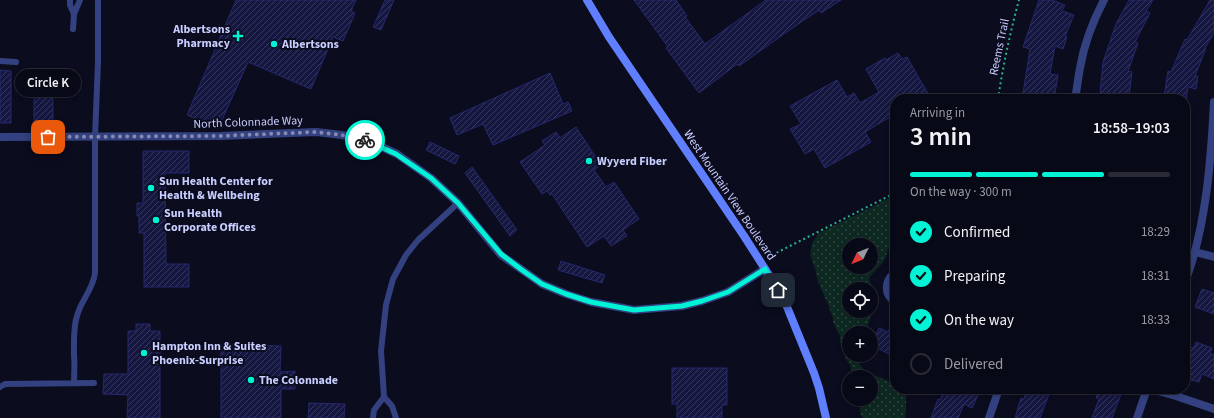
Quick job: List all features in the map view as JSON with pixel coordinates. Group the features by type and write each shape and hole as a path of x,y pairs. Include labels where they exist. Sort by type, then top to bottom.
{"street":[{"name":"West Mountain View Boulevard","path":"587,0 609,37 783,297 819,388 826,418"},
{"path":"1077,94 1080,67 1087,41 1096,16 1104,0"},
{"path":"1190,267 1195,252 1204,205 1212,143 1214,102"},
{"name":"North Colonnade Way","path":"0,137 220,136 316,132 342,135 369,141 396,154 431,178 458,203 501,254 542,284 591,302 634,310 682,306 702,301 728,292 763,266"},
{"path":"1195,252 1214,258"},
{"path":"890,277 886,286 890,297"},
{"path":"989,418 997,394"},
{"path":"1137,418 1145,394"},
{"path":"1169,394 1214,409"}],"lane":[{"path":"70,0 74,14"},
{"path":"73,29 74,14 80,0"},
{"path":"74,383 75,322 80,306 92,285 95,273 95,137 98,62 98,0"},
{"path":"0,61 16,62"},
{"path":"396,418 392,406 384,397 381,351 386,305 393,279 406,255 418,240 458,203"},
{"path":"2,384 94,383"},
{"path":"373,418 374,410 384,397"}],"path":[{"name":"Reems Trail","path":"999,94 1006,52 1019,0"},
{"path":"763,266 778,252 890,196"}],"green space":[{"path":"890,199 890,248 885,259 878,268 878,238 842,238 842,274 873,274 869,278 870,282 842,282 842,318 870,318 868,326 842,326 842,346 840,336 833,322 833,318 821,289 810,255 812,243 819,233"},
{"path":"848,362 859,362 864,370 851,370"},
{"path":"878,377 890,382 890,394 906,394 905,418 863,418 860,413 860,406 878,406"}],"building":[{"name":"Albertsons","path":"236,0 356,0 351,11 355,13 343,41 333,37 311,89 248,62 218,129 187,115"},
{"path":"385,0 394,0 381,30 373,27"},
{"path":"634,0 676,0 687,16 685,17 705,44 766,0 841,0 821,13 819,10 739,66 737,64 699,93 666,48 668,47"},
{"path":"1039,0 1052,0 1065,5 1062,11 1074,15 1065,36 1067,37 1063,49 1055,46 1050,74 1058,75 1055,94 1023,94 1030,49 1023,47"},
{"path":"1129,0 1153,0 1146,11 1150,13 1135,42 1138,43 1128,71 1132,72 1129,94 1100,94 1103,62 1116,24"},
{"path":"1210,0 1214,0 1214,33 1205,48 1195,76 1198,76 1196,89 1188,87 1187,94 1164,94 1168,71 1171,72 1185,39 1187,40"},
{"path":"898,53 902,59 907,57 928,94 890,94 890,117 865,132 871,142 825,168 814,149 805,154 790,129 801,124 790,106 837,80 847,97 854,93 860,103 879,92 866,69 885,58 886,60"},
{"path":"0,70 11,71 11,123 0,123"},
{"path":"550,73 563,104 568,102 572,111 493,145 483,124 457,135 450,118"},
{"path":"34,95 53,95 53,122 34,122"},
{"path":"576,127 601,165 594,170 606,187 614,182 639,219 623,230 627,236 611,246 604,236 587,247 552,194 550,195 547,191 542,194 520,162 545,145 542,141 556,132 560,138"},
{"path":"430,142 459,156 455,164 426,150"},
{"name":"Sun Health Corporate Offices","path":"143,151 189,151 189,173 165,173 166,264 189,264 189,287 144,287 144,233 139,233 139,216 137,216 137,203 143,203"},
{"path":"472,167 517,230 510,236 465,173"},
{"path":"561,261 605,275 602,283 558,270"},
{"path":"1202,289 1214,293 1214,314 1195,307"},
{"name":"Hampton Inn & Suites Phoenix-Surprise","path":"136,324 150,324 150,331 160,331 160,418 127,418 128,395 103,394 104,374 128,374 128,331 136,331"},
{"path":"879,328 888,332 890,328 890,354 878,348"},
{"path":"1196,342 1212,348 1210,353 1214,355 1214,379 1202,374 1199,382 1190,380 1190,347 1194,348"},
{"name":"The Colonnade","path":"221,344 281,346 280,372 295,371 295,389 281,389 281,418 221,418"},
{"path":"672,368 727,368 727,405 722,405 722,418 677,418 677,404 672,404"},
{"path":"943,394 978,395 972,408 964,404 958,418 931,418 938,399 940,400"},
{"path":"1026,394 1049,394 1040,418 1015,418 1021,398 1024,399"},
{"path":"1097,394 1121,394 1112,418 1092,418 1099,399 1096,398"},
{"path":"309,403 345,404 344,418 308,418"}],"way so far":[{"path":"48,137 220,136 316,132 342,135 365,140"}],"place":[{"name":"Albertsons Pharmacy","path":"238,36"},
{"name":"Albertsons","path":"274,44"},
{"name":"Circle K","path":"48,137"},
{"name":"Wyyerd Fiber","path":"589,161"},
{"name":"Sun Health Center for Health & Wellbeing","path":"151,188"},
{"name":"Sun Health Corporate Offices","path":"156,220"},
{"name":"Hampton Inn & Suites Phoenix-Surprise","path":"144,353"},
{"name":"The Colonnade","path":"251,380"}],"route":[{"path":"365,140 396,154 431,178 458,203 501,254 542,284 566,294 591,302 634,310 682,306 728,292 765,269 778,290"}]}
